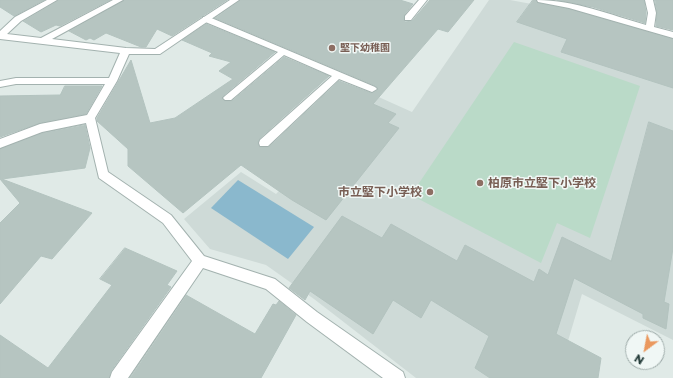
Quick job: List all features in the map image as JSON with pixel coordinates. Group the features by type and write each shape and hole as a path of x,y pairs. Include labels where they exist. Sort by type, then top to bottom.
{"street":[{"path":"42,42 119,0"},
{"path":"0,36 42,42 157,52 235,0"},
{"path":"541,0 571,3 673,35"},
{"path":"649,0 652,13 650,29"},
{"path":"0,36 18,19 47,1"},
{"path":"126,50 112,81 90,118 103,175 166,220 200,261 270,284 397,378"},
{"path":"0,84 16,81 112,81"},
{"path":"0,144 40,128 90,118"},
{"path":"118,378 200,261"}],"lane":[{"path":"408,18 423,0"},
{"path":"206,19 372,89"},
{"path":"228,98 283,52"},
{"path":"264,142 338,75"}],"shaded area":[{"name":"柏原市立堅下小学校","path":"489,0 510,0 575,12 673,42 673,340 665,336 665,330 653,330 582,294 557,378 416,378 314,299 266,265 210,249 184,219 241,172 276,194 372,94 412,112"}],"green space":[{"path":"514,42 640,86 590,238 557,223 541,263 411,195"}],"water":[{"path":"238,180 314,227 288,259 211,208"}],"building":[{"path":"0,0 44,0 14,16 0,7"},
{"path":"58,0 110,0 60,26 56,25 41,32 23,21"},
{"path":"124,0 227,0 172,36 157,29 146,47 141,47 106,33 94,40 90,38 86,40 69,31"},
{"path":"240,0 400,0 413,4 404,15 405,22 412,21 430,0 474,0 448,32 438,29 373,104 396,114 388,123 399,128 326,220 292,200 241,165 183,213 128,166 128,149 97,121 97,118 131,60 150,123 175,118 233,79 219,71 231,62 209,56 212,53 182,40 206,24 275,52 224,95 222,98 224,101 232,101 284,57 329,76 259,139 259,147 269,147 339,81 371,93 378,90 376,86 215,18"},
{"path":"533,0 536,0 538,3 569,9 673,39 673,88 561,52 567,39 517,22"},
{"path":"557,0 644,0 646,13 645,23 593,7"},
{"path":"655,0 673,0 673,30 656,26 657,13"},
{"path":"65,86 102,86 86,114 40,123 0,137 0,96 60,95"},
{"path":"649,122 673,131 673,248 664,302 669,304 666,329 643,318 643,314 574,278 556,334 601,358 598,378 490,378 475,368 489,336 431,300 421,318 393,300 373,334 310,291 305,300 289,288 342,216 382,238 391,224 457,261 465,245 534,282 539,269 548,275 562,237 611,261"},
{"path":"85,125 90,148 85,168 2,179 92,213 52,259 41,256 0,304 0,223 20,203 0,179 0,149 42,133"},
{"path":"125,248 177,271 167,285 171,287 111,371 109,378 0,378 0,335 48,368 112,285 100,279"},
{"path":"186,295 255,334 273,304 276,305 279,301 296,315 261,378 130,378"}],"place":[{"name":"堅下幼稚園","path":"332,48"},
{"name":"柏原市立堅下小学校","path":"480,183"},
{"name":"市立堅下小学校","path":"430,192"}]}
